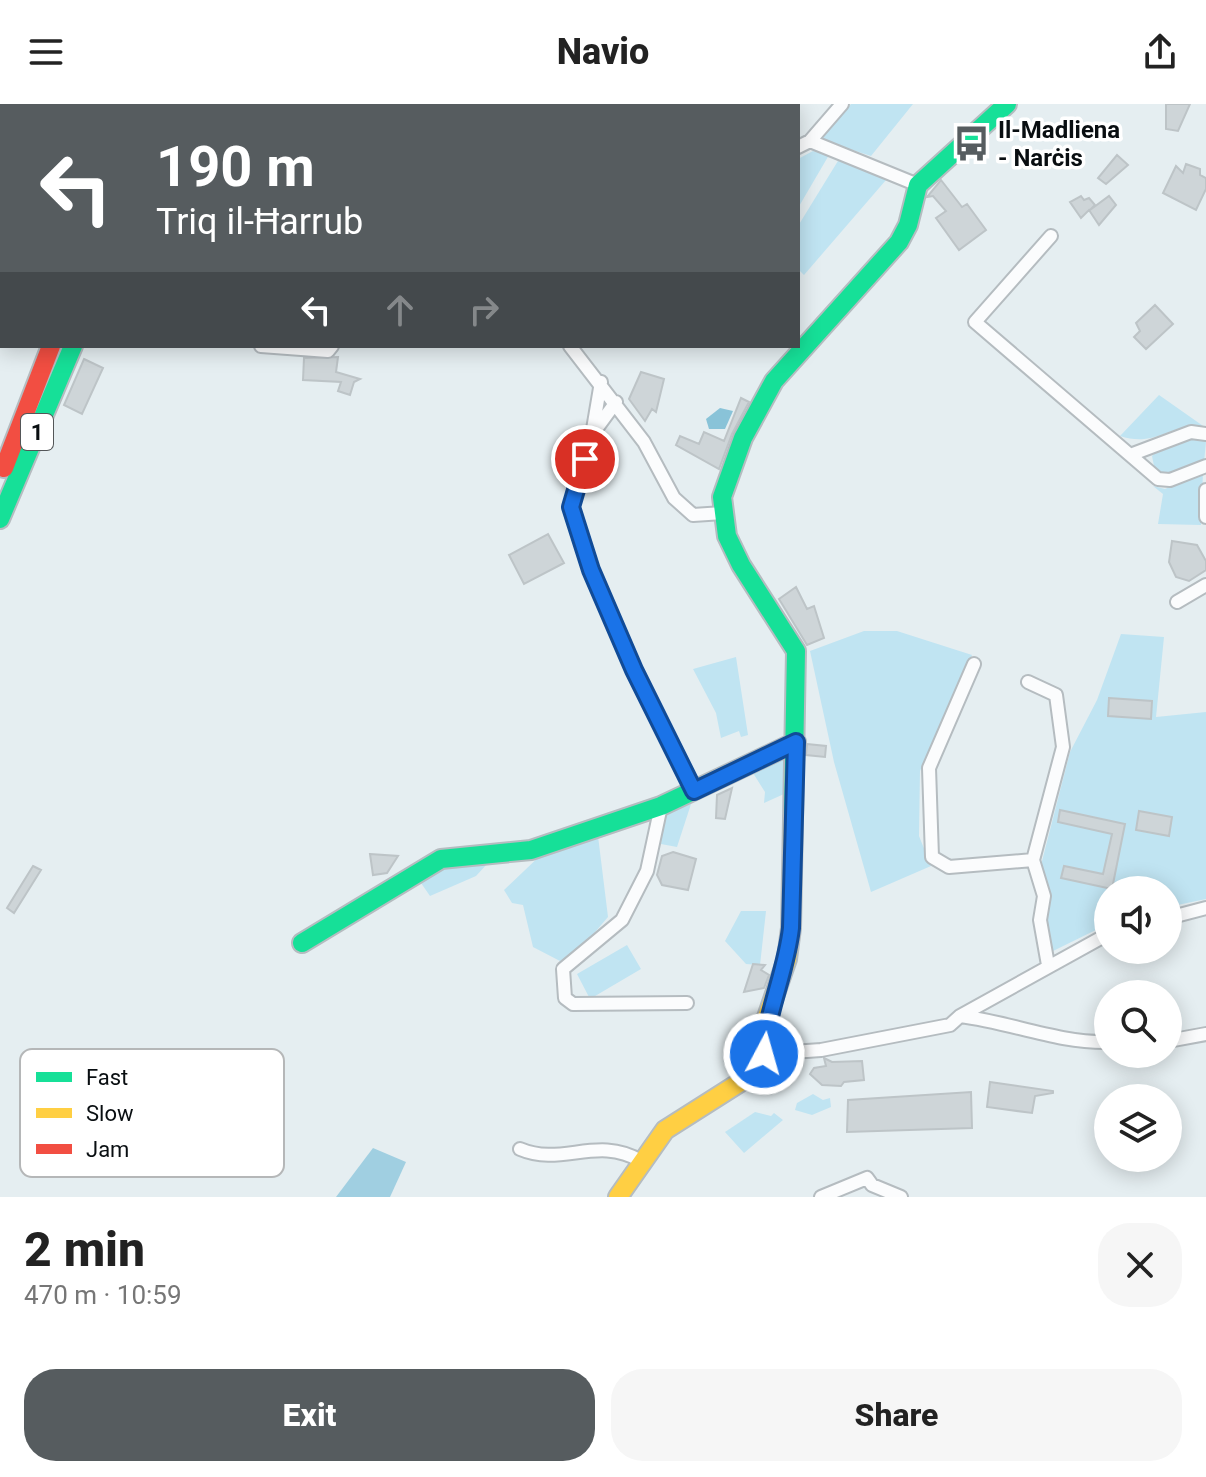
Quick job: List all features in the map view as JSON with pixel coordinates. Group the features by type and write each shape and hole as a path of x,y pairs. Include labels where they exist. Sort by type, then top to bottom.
{"main road":[{"path":"618,1197 665,1130 750,1076 764,1054 766,1020 787,959 791,928 796,651 741,565 727,536 722,497 743,438 774,381 899,242 908,225 918,185 1007,104"},
{"name":"1","path":"2,470 50,348"},
{"name":"1","path":"0,519 72,348"},
{"path":"302,943 441,859 531,850 661,806 796,742"}],"street":[{"path":"800,146 810,141 842,104"},
{"path":"810,141 918,185"},
{"path":"1051,236 975,322 1164,481 1206,466"},
{"path":"288,348 328,351 330,348"},
{"path":"572,348 616,402 674,498 693,515 723,513"},
{"path":"601,382 592,435 571,507 591,570 627,656 694,791"},
{"path":"592,435 616,402"},
{"path":"1130,455 1191,432 1206,434"},
{"path":"1206,490 1206,516"},
{"path":"1177,602 1206,585"},
{"path":"974,664 929,768 932,857 949,867 1033,860"},
{"path":"1028,682 1056,695 1063,747 1033,860 1044,896 1040,920 1048,965"},
{"path":"661,806 647,871 622,920 563,969 565,998 573,1004 687,1003"},
{"path":"1182,914 1206,908"},
{"path":"764,1054 821,1050 950,1025 960,1016 1094,941"},
{"path":"960,1016 1074,1043 1094,1042"},
{"path":"1182,1038 1206,1034"},
{"path":"520,1149 538,1157 595,1148 622,1150 641,1161"},
{"path":"821,1197 867,1178 872,1185 901,1197"}],"shaded area":[{"path":"851,104 913,104 871,156 819,139"},
{"path":"813,151 829,155 800,205 800,158"},
{"path":"841,156 886,180 804,275 800,271 800,223"},
{"path":"1159,395 1206,430 1184,428 1145,439 1120,436"},
{"path":"720,408 733,411 725,429 709,429 706,419"},
{"path":"1194,436 1206,442 1204,462 1172,475 1161,474 1154,466 1152,456 1160,448"},
{"path":"1203,471 1201,525 1158,524 1163,494 1153,486 1165,489"},
{"path":"864,631 897,631 972,655 920,771 919,836 931,866 871,892 834,762 810,651"},
{"path":"1121,634 1164,637 1156,717 1206,712 1206,899 1182,904 1182,876 1094,876 1094,931 1051,952 1046,922 1048,890 1041,865 1070,752 1097,700"},
{"path":"736,657 748,735 741,737 739,731 721,738 716,713 693,669"},
{"path":"778,758 784,761 784,794 764,803 765,792 753,773"},
{"path":"691,804 677,847 661,844 665,814"},
{"path":"598,836 608,917 577,953 560,961 533,947 523,905 512,903 504,890 545,851"},
{"path":"449,863 488,863 476,876 430,896 421,883"},
{"path":"741,911 766,911 760,965 746,964 725,941"},
{"path":"627,945 641,969 590,999 577,974"},
{"path":"813,1094 823,1100 830,1098 831,1107 812,1115 795,1110 797,1103"},
{"path":"755,1112 771,1116 774,1113 783,1120 744,1153 725,1132"},
{"path":"373,1148 406,1162 390,1197 336,1197"}],"building":[{"path":"1166,104 1190,104 1178,131 1166,129"},
{"path":"1117,155 1128,165 1106,184 1098,178"},
{"path":"1186,164 1200,169 1200,175 1206,178 1206,189 1196,210 1163,193 1176,166 1183,173"},
{"path":"941,180 962,207 967,204 986,230 959,250 936,218 946,211 933,196 927,197"},
{"path":"1081,196 1084,200 1089,198 1095,205 1090,210 1109,196 1116,205 1099,225 1089,210 1081,218 1070,202"},
{"path":"1155,305 1173,324 1146,349 1134,337 1140,331 1136,323"},
{"path":"338,357 336,372 360,379 354,382 350,395 338,391 341,382 303,380 304,358"},
{"path":"84,359 103,368 82,414 64,405"},
{"path":"641,372 664,379 656,412 652,409 645,421 629,399"},
{"path":"741,398 749,402 732,434 719,469 676,445 680,436 699,444 704,432 724,441"},
{"path":"548,534 564,563 524,584 509,555"},
{"path":"1172,541 1197,545 1206,561 1206,570 1189,581 1176,577 1169,562"},
{"path":"796,587 807,609 814,606 824,638 807,645 779,599"},
{"path":"1109,698 1152,701 1151,719 1108,716"},
{"path":"807,744 826,746 825,757 806,755"},
{"path":"732,788 725,819 716,818 717,795"},
{"path":"1060,810 1125,824 1115,876 1094,876 1094,885 1061,878 1064,866 1103,874 1112,834 1058,822"},
{"path":"1139,811 1172,817 1169,836 1136,830"},
{"path":"673,852 696,859 688,890 662,885 657,875 662,856"},
{"path":"370,854 398,856 387,873 373,875"},
{"path":"33,866 41,870 14,913 7,908"},
{"path":"753,964 765,965 761,970 769,975 764,988 744,992"},
{"path":"824,1058 832,1062 862,1061 864,1080 844,1082 841,1086 822,1085 810,1074 814,1068 826,1066"},
{"path":"990,1082 1053,1093 1035,1096 1032,1113 987,1107"},
{"path":"971,1092 972,1128 847,1132 848,1100"}],"traffic: fast":[{"path":"793,819 796,651 741,565 727,536 722,497 743,438 774,381 899,242 908,225 918,185 1007,104"},
{"path":"0,519 72,348"},
{"path":"302,943 441,859 531,850 661,806 796,742"}],"traffic: slow":[{"path":"618,1197 665,1130 750,1076 764,1054 766,1020 787,959 791,928 793,819"}],"traffic: jam":[{"path":"4,468 50,348"}],"place":[{"name":"Il-Madliena - Narċis","path":"972,144"}],"route":[{"path":"585,459 571,507 591,570 634,670 694,791 735,774 796,742 791,928 787,959 766,1020 764,1054"}]}
